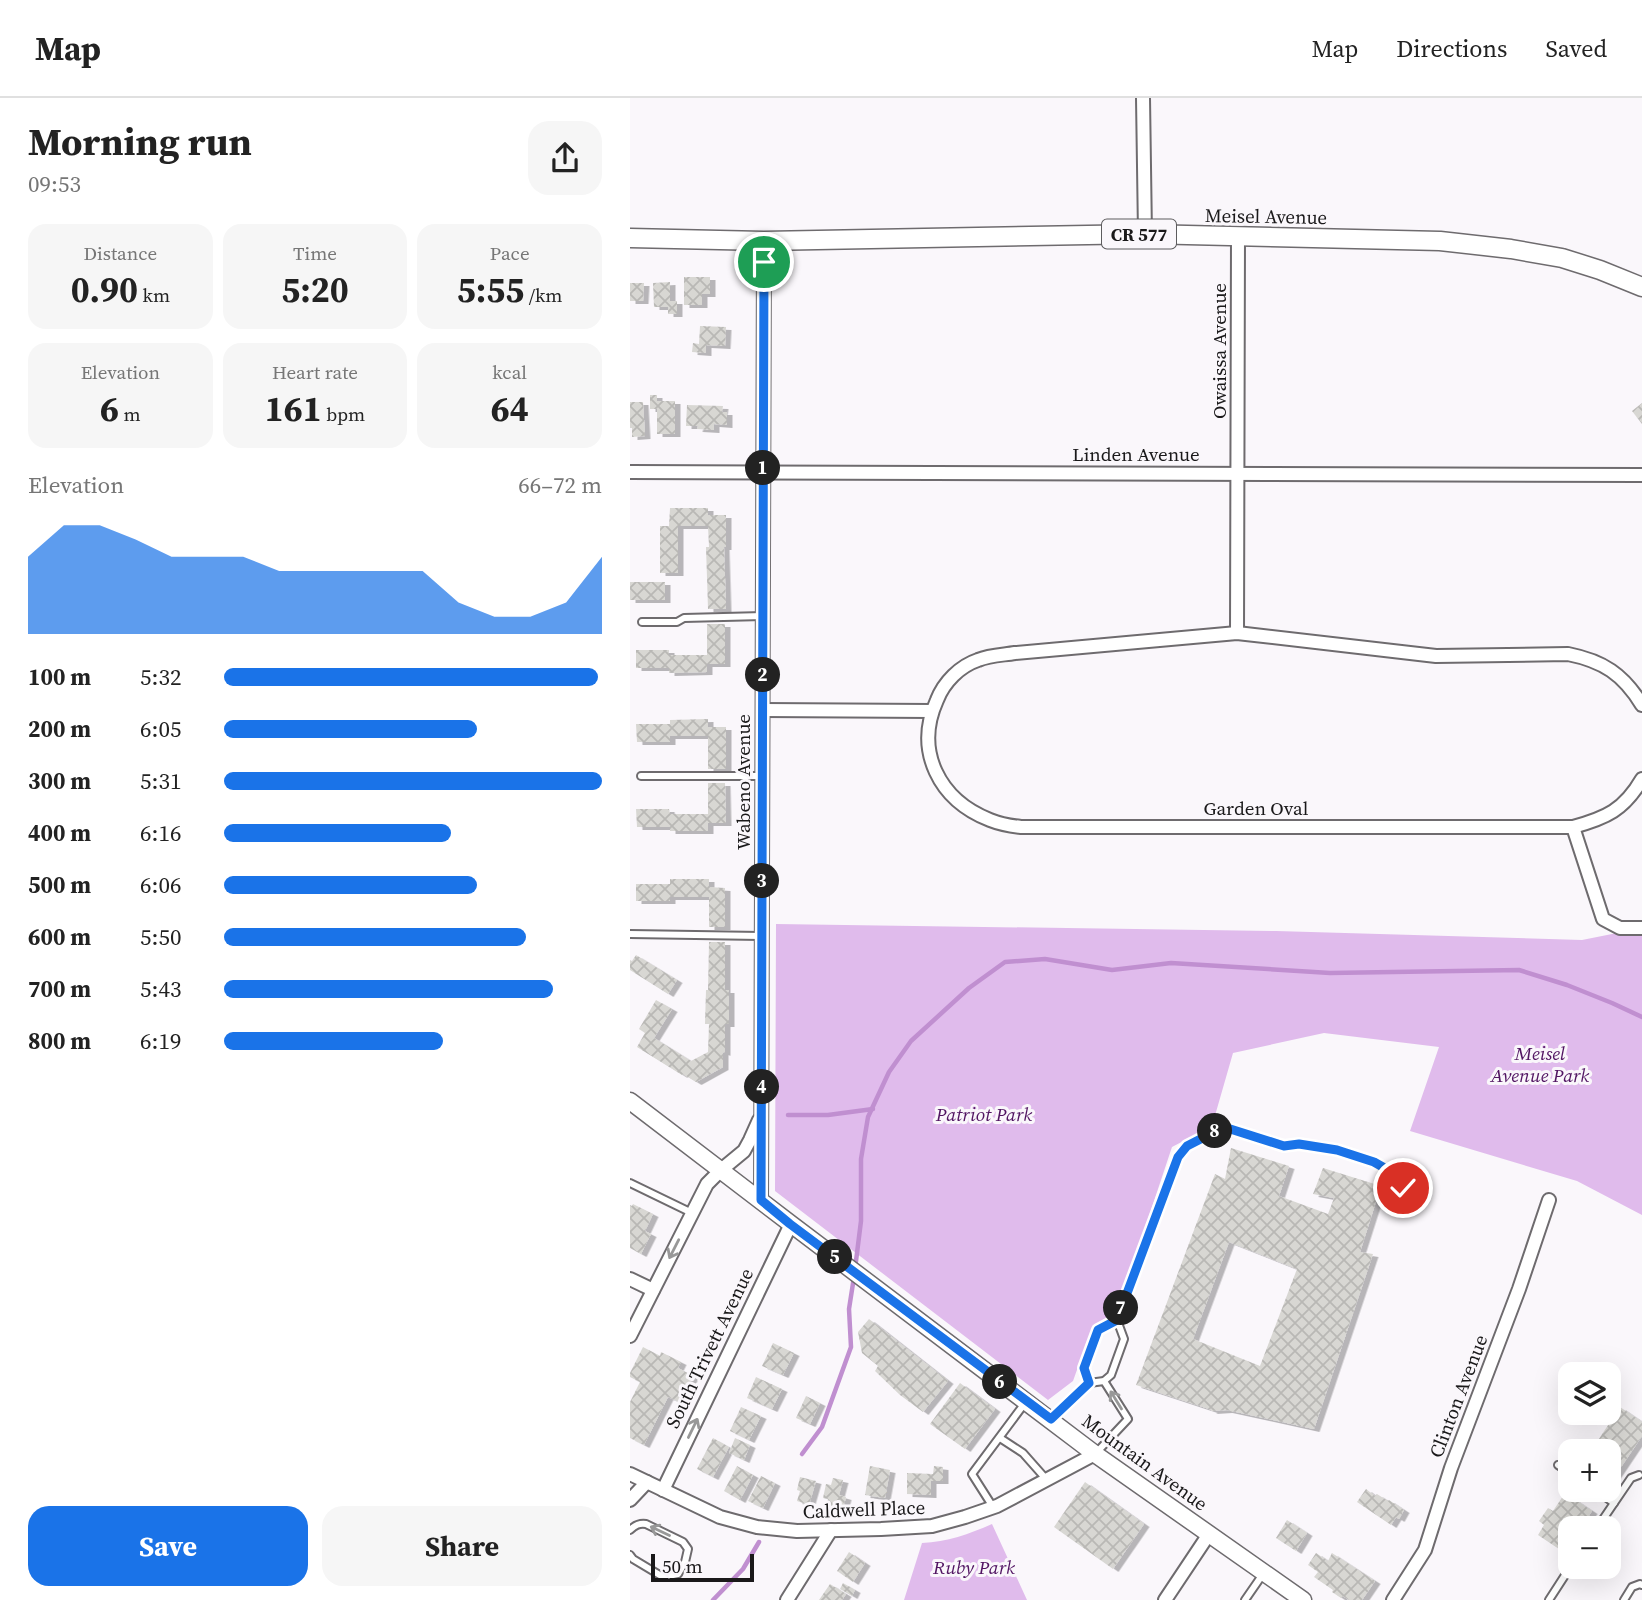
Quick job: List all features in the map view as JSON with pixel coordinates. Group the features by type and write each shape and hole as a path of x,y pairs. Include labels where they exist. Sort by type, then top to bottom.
{"main road":[{"name":"Meisel Avenue","path":"630,239 764,241 1145,234 1440,241 1562,258 1600,270 1642,288"}],"street":[{"path":"1143,98 1145,234"},
{"name":"Owaissa Avenue","path":"1237,633 1238,236"},
{"name":"Wabeno Avenue","path":"761,1200 764,241"},
{"name":"Linden Avenue","path":"630,472 1642,475"},
{"name":"Garden Oval","path":"1642,705 1620,676 1587,657 1568,654 1436,656 1237,633 1015,653 979,659 951,678 940,693 932,711 927,736 934,771 944,787 960,803 999,824 1021,827 1573,827 1600,819 1617,809 1642,779"},
{"path":"763,710 932,711"},
{"path":"1573,827 1603,919 1620,928 1642,928"},
{"name":"Mountain Avenue","path":"630,1101 1096,1454 1303,1600"},
{"name":"Wabeno Avenue","path":"630,1336 707,1184 744,1152 762,1113"},
{"name":"Clinton Avenue","path":"1393,1600 1426,1550 1451,1468 1519,1289 1549,1200"},
{"name":"South Trivett Avenue","path":"663,1490 790,1224"},
{"path":"630,1279 653,1290"},
{"name":"Caldwell Place","path":"630,1474 720,1517 776,1530 831,1530 932,1525 965,1517 993,1507 1096,1454"},
{"path":"630,1500 647,1482"},
{"path":"787,1600 831,1530"},
{"path":"1165,1600 1209,1534"}],"lane":[{"path":"642,622 763,615"},
{"path":"641,776 762,776"},
{"path":"630,934 761,936"},
{"path":"1051,1419 1089,1383 1104,1381 1111,1375 1124,1339 1117,1320 1178,1157 1187,1146 1224,1127 1284,1146 1299,1144 1337,1150 1374,1162 1395,1174 1403,1188 1404,1203"},
{"path":"630,1183 692,1213"},
{"path":"1089,1383 1084,1368 1098,1330 1117,1320"},
{"path":"1096,1454 1128,1419 1104,1381"},
{"path":"993,1507 972,1474 1026,1402"},
{"path":"1000,1438 1023,1453 1046,1479"},
{"path":"1605,1516 1631,1478 1639,1475"},
{"path":"630,1530 634,1526 646,1524 683,1542 688,1549 688,1555 678,1574 663,1577 630,1555"},
{"path":"1245,1600 1264,1573"},
{"path":"1549,1600 1563,1579"},
{"path":"1624,1600 1632,1587 1642,1585"}],"green space":[{"name":"Patriot Park","path":"776,924 1276,931 1582,940 1642,928 1642,1215 1577,1181 1410,1131 1439,1047 1324,1033 1233,1053 1212,1126 1172,1147 1121,1300 1088,1339 1073,1381 1048,1400 775,1191"},
{"name":"Ruby Park","path":"992,1524 1027,1600 904,1600 922,1543 958,1537"}],"building":[{"path":"684,277 710,277 710,294 702,294 702,305 684,305"},
{"path":"670,282 670,301 677,301 677,314 668,314 668,307 654,307 653,283"},
{"path":"630,283 644,283 643,301 630,301"},
{"path":"700,326 726,327 725,346 706,345 706,353 692,352 693,343 699,344"},
{"path":"650,395 657,395 657,401 675,401 675,434 657,434 657,409 650,409"},
{"path":"630,402 643,402 645,436 632,437"},
{"path":"1642,403 1642,424 1632,411"},
{"path":"687,405 723,406 722,412 727,412 727,425 714,424 714,430 686,426"},
{"path":"670,508 708,508 708,515 726,515 726,609 708,609 708,526 678,526 678,573 660,573 660,526 669,526"},
{"path":"630,582 665,582 665,600 630,600"},
{"path":"707,624 725,624 725,664 707,664 707,672 669,673 669,668 636,668 636,650 669,650 669,655 707,655"},
{"path":"708,719 708,727 726,727 726,769 708,769 708,736 670,736 670,742 637,742 636,724 670,724 670,720"},
{"path":"708,783 725,783 726,823 708,823 708,831 670,831 670,827 637,827 636,809 669,809 670,814 708,814"},
{"path":"670,879 709,879 709,887 725,888 725,927 709,927 709,897 670,897 670,901 636,901 636,884 670,884"},
{"path":"709,942 725,942 725,990 729,990 729,1024 725,1024 723,1067 696,1082 637,1047 645,1033 639,1029 656,1000 672,1009 654,1038 691,1061 708,1052 709,1024 705,1024"},
{"path":"636,955 677,980 668,994 630,970 630,960"},
{"path":"1231,1148 1289,1166 1279,1196 1328,1214 1334,1198 1313,1194 1323,1168 1381,1186 1360,1252 1373,1254 1314,1429 1227,1410 1211,1411 1136,1385 1215,1174 1225,1179","holes":["1229,1242 1297,1269 1260,1366 1193,1339"]},
{"path":"630,1205 653,1214 645,1231 651,1234 641,1254 630,1248"},
{"path":"869,1319 948,1381 923,1412 875,1371 878,1366 862,1353 858,1332"},
{"path":"773,1343 794,1353 783,1375 762,1366"},
{"path":"643,1347 660,1356 661,1352 681,1362 678,1368 693,1376 680,1402 668,1397 644,1445 630,1438 630,1402 640,1382 630,1377 630,1373"},
{"path":"756,1377 782,1389 772,1409 747,1398"},
{"path":"960,1383 995,1409 965,1449 930,1424"},
{"path":"806,1396 820,1403 810,1424 796,1418"},
{"path":"741,1407 761,1416 749,1440 730,1431"},
{"path":"1621,1408 1642,1422 1642,1436 1621,1467 1621,1439 1599,1439 1608,1425 1621,1425"},
{"path":"713,1438 729,1447 713,1477 697,1469"},
{"path":"735,1438 750,1445 744,1460 729,1453"},
{"path":"737,1466 753,1475 740,1500 724,1491"},
{"path":"870,1466 890,1470 885,1498 865,1495"},
{"path":"934,1466 943,1467 943,1481 931,1481 931,1495 907,1494 907,1473 933,1474"},
{"path":"761,1476 775,1483 763,1508 748,1501"},
{"path":"800,1477 816,1481 809,1505 797,1501"},
{"path":"833,1478 843,1480 839,1495 846,1497 843,1509 826,1505 828,1499 823,1498 826,1484 831,1485"},
{"path":"1085,1482 1144,1524 1113,1569 1054,1527"},
{"path":"1366,1489 1404,1510 1399,1519 1396,1517 1391,1525 1357,1502"},
{"path":"1559,1502 1578,1502 1592,1511 1589,1516 1558,1516 1558,1548 1538,1535 1544,1525 1539,1521 1548,1508 1553,1511"},
{"path":"1287,1520 1307,1533 1296,1551 1276,1538"},
{"path":"849,1552 865,1563 853,1582 837,1571"},
{"path":"1316,1553 1328,1561 1332,1553 1375,1581 1362,1600 1349,1600 1343,1596 1341,1598 1314,1577 1318,1572 1308,1565"},
{"path":"843,1583 855,1590 852,1596 840,1589"},
{"path":"830,1584 846,1594 842,1600 819,1600"}],"waterway":[{"path":"855,1269 861,1221 861,1159 868,1117 889,1072 911,1041 969,988 1005,962 1045,959 1112,970 1171,963 1330,973 1519,970 1567,985 1642,1017"},
{"path":"788,1115 828,1115 873,1109"},
{"path":"802,1454 822,1427 851,1347 849,1309 854,1277"},
{"path":"713,1600 743,1569 759,1542"}],"route":[{"path":"764,262 761,1200 1051,1419 1089,1383 1084,1368 1098,1330 1117,1320 1178,1157 1187,1146 1224,1127 1284,1146 1299,1144 1337,1150 1374,1162 1395,1174 1403,1188"}],"park label":[{"name":"Meisel Avenue Park","path":"1540,1064"}]}
